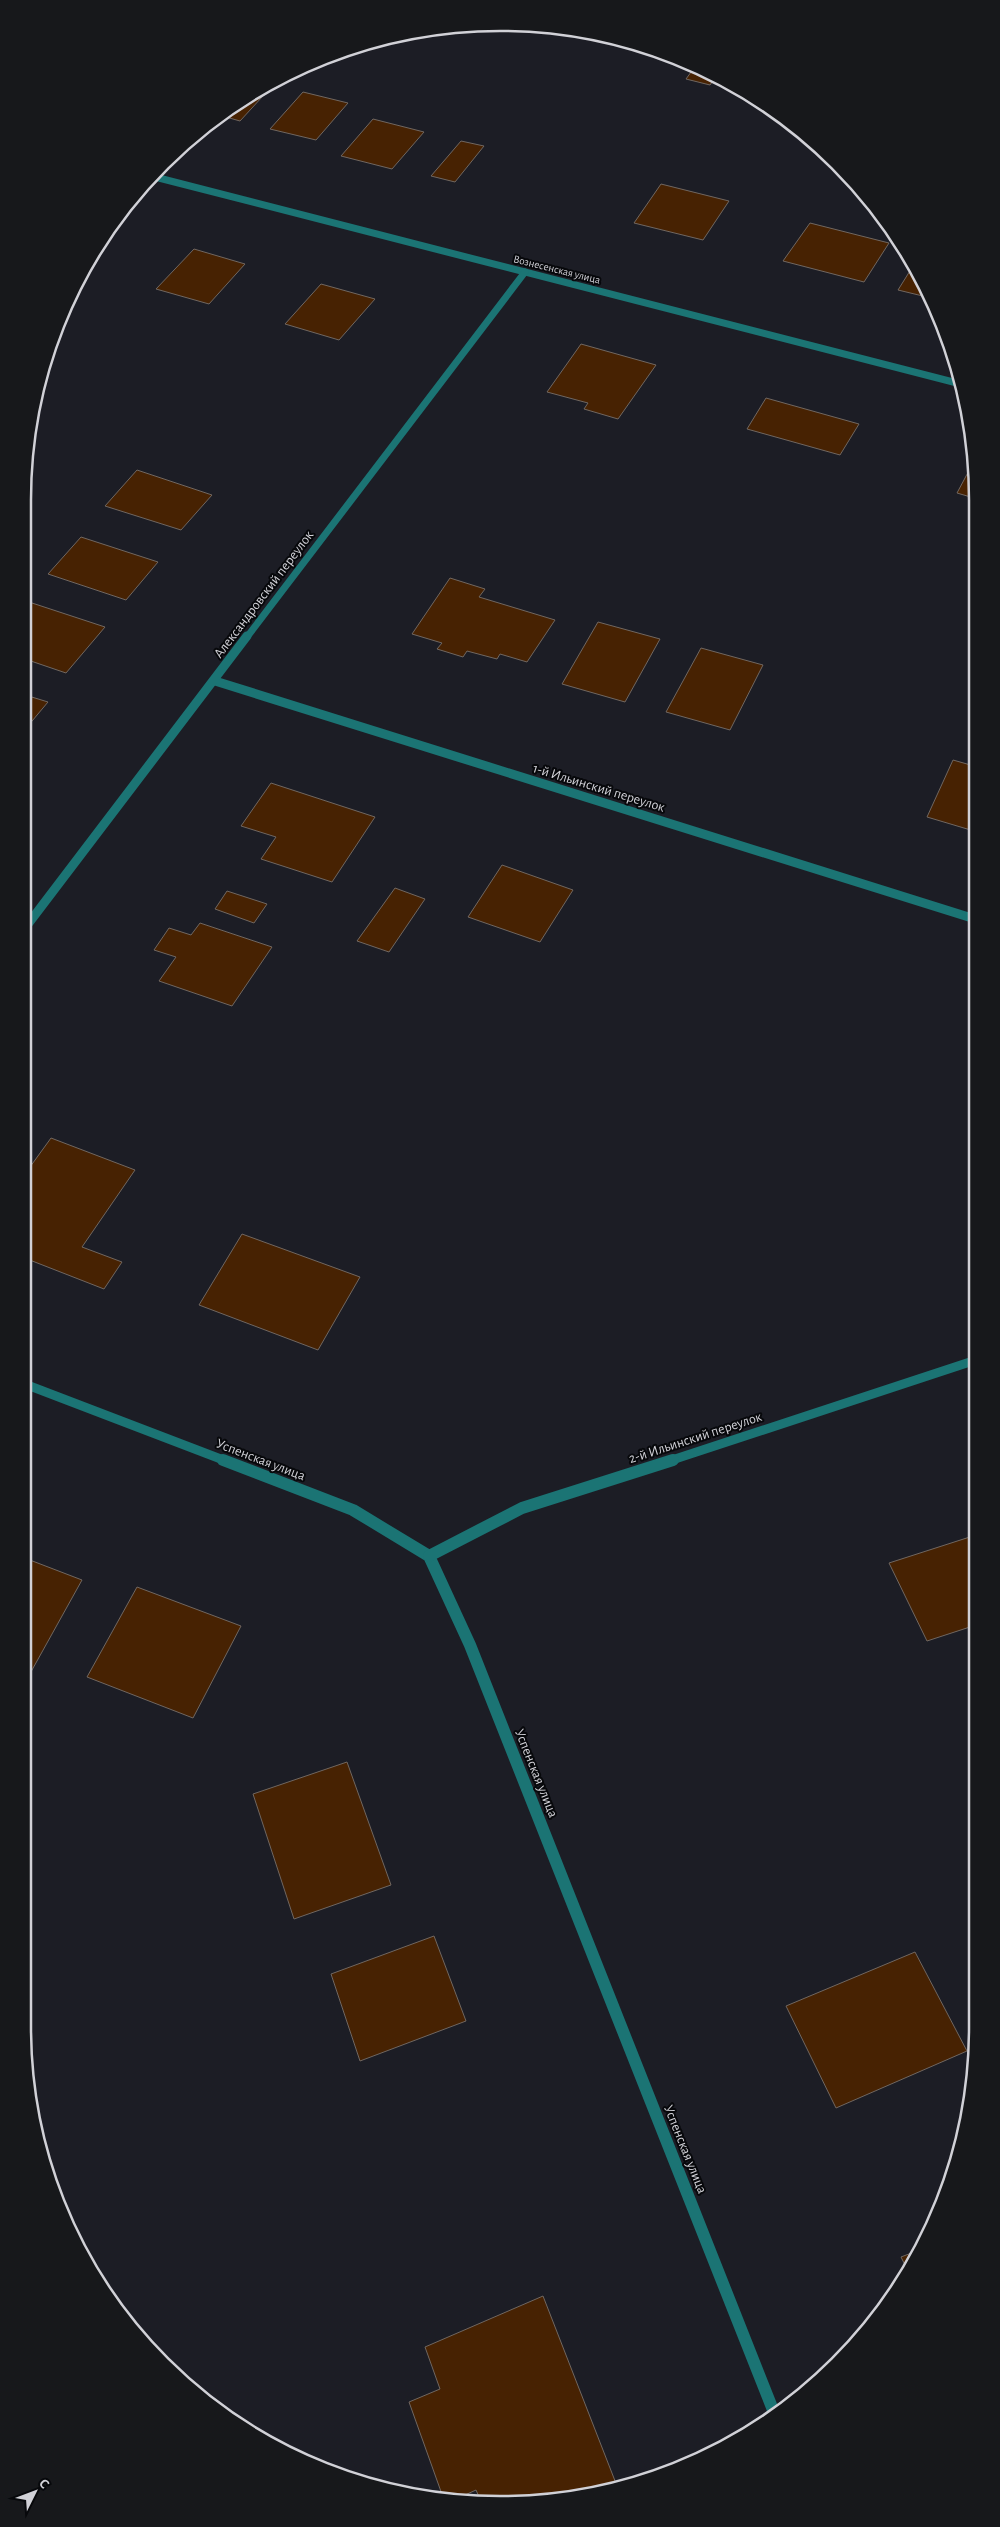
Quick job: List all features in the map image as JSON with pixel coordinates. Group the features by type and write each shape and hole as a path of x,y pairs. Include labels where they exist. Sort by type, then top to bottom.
{"street":[{"name":"Вознесенская улица","path":"160,178 954,382"},
{"name":"Александровский переулок","path":"31,920 525,272"},
{"name":"1-й Ильинский переулок","path":"215,681 969,917"},
{"name":"2-й Ильинский переулок","path":"429,1556 522,1508 775,1428 969,1362"},
{"name":"Успенская улица","path":"31,1386 353,1510 429,1556 470,1644 772,2408"}],"building":[{"path":"691,72 712,82 710,85 686,79"},
{"path":"303,92 348,103 316,140 270,129"},
{"path":"263,96 240,121 229,118"},
{"path":"373,119 424,132 392,169 341,156"},
{"path":"461,141 484,146 455,182 431,176"},
{"path":"661,184 729,201 703,240 634,223"},
{"path":"810,223 889,243 864,282 783,261"},
{"path":"194,249 245,264 209,304 156,289"},
{"path":"909,272 921,296 898,290"},
{"path":"321,284 375,299 339,340 285,324"},
{"path":"581,344 656,365 618,419 584,409 588,403 547,392"},
{"path":"766,398 859,424 840,455 747,429"},
{"path":"137,470 212,495 181,530 105,506"},
{"path":"968,472 969,496 957,493"},
{"path":"81,537 158,562 126,600 48,574"},
{"path":"450,578 485,589 479,597 555,620 527,662 500,654 497,659 467,651 463,657 437,649 442,643 412,634"},
{"path":"31,603 105,627 66,673 31,661"},
{"path":"598,622 660,639 625,702 562,684"},
{"path":"701,648 763,665 730,730 666,712"},
{"path":"31,697 48,702 31,722"},
{"path":"953,760 969,765 969,830 927,817"},
{"path":"271,783 375,817 332,882 261,859 276,837 241,826"},
{"path":"502,865 573,890 540,942 468,917"},
{"path":"395,888 425,899 389,952 357,941"},
{"path":"227,891 267,904 254,923 215,909"},
{"path":"200,923 272,947 232,1006 159,981 176,957 154,950 169,928 191,935"},
{"path":"51,1138 135,1170 82,1247 122,1262 104,1289 31,1261 31,1166"},
{"path":"242,1234 360,1277 318,1350 199,1305"},
{"path":"969,1537 969,1627 927,1641 889,1563"},
{"path":"31,1560 82,1580 31,1672"},
{"path":"137,1587 241,1626 193,1718 87,1677"},
{"path":"347,1762 391,1885 294,1919 253,1794"},
{"path":"434,1936 466,2021 360,2061 331,1974"},
{"path":"915,1952 967,2051 836,2108 786,2006"},
{"path":"910,2254 904,2264 901,2257"},
{"path":"543,2296 615,2481 561,2492 531,2495 478,2495 476,2490 466,2495 441,2492 409,2402 440,2389 425,2347"}]}
